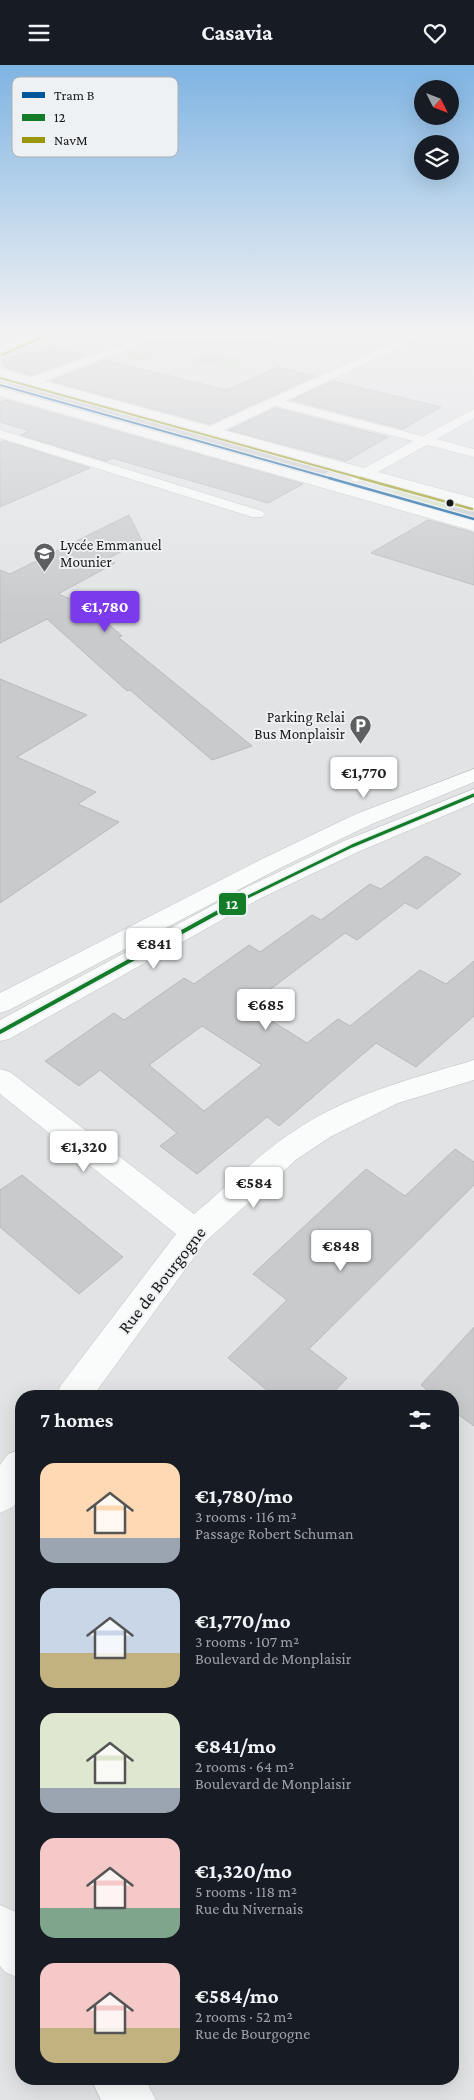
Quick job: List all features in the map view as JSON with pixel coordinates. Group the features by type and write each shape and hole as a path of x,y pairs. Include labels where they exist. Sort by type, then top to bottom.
{"street":[{"path":"121,427 474,526"},
{"path":"201,427 474,503"},
{"path":"212,430 218,427"},
{"path":"371,427 474,453"},
{"path":"338,489 450,427"},
{"path":"0,434 257,514"},
{"path":"0,1004 264,866 364,819 474,775"},
{"path":"0,1032 251,894 352,846 474,795"},
{"name":"Rue de Bourgogne","path":"78,1390 195,1232 287,1151 320,1129 388,1096 474,1070"},
{"path":"0,1079 195,1232"},
{"path":"0,1495 15,1475"},
{"path":"0,1928 15,1948"},
{"path":"120,2085 131,2100"}],"green space":[{"path":"141,427 172,427 159,432"},
{"path":"400,487 474,507 474,522 384,497"}],"building":[{"path":"17,427 101,427 303,484 268,503 112,458 106,461 21,435 30,431"},
{"path":"144,427 175,427 330,470 319,476"},
{"path":"235,427 349,427 388,437 346,461 229,430"},
{"path":"4,441 90,468 0,507 0,443"},
{"path":"456,505 474,510 474,519 445,511"},
{"path":"129,515 142,541 105,560 115,563 58,594 88,606 122,636 118,637 252,746 212,760 130,690 127,691 47,619 0,643 0,570 10,574"},
{"path":"428,520 474,533 474,585 371,553"},
{"path":"0,679 87,715 17,757 96,792 78,804 119,822 0,903"},
{"path":"426,856 461,874 417,909 405,903 357,940 345,933 248,1006 307,1043 338,1019 350,1026 420,970 446,984 474,961 474,1016 416,1067 376,1043 279,1126 267,1117 197,1174 160,1146 177,1133 100,1070 79,1086 45,1061 114,1013 124,1020 184,978 194,984 249,945 260,952 312,915 321,920 370,884 381,889","holes":["202,1026 262,1065 204,1111 149,1065"]},
{"path":"455,1149 474,1162 474,1185 309,1349 347,1378 336,1390 267,1390 228,1358 287,1300 253,1274 366,1169 405,1196"},
{"path":"22,1175 123,1257 79,1294 0,1227 0,1190"},
{"path":"474,1327 474,1426 459,1415 459,1390 427,1390 421,1385"}],"tram line":[{"name":"B","path":"148,427 474,519"}],"transit line":[{"name":"NavM","path":"176,427 472,509"},
{"name":"12","path":"0,1032 251,894 352,846 474,795"}],"place":[{"name":"Lycée Emmanuel Mounier","path":"44,573"},
{"name":"Parking Relai Bus Monplaisir","path":"361,745"}]}
